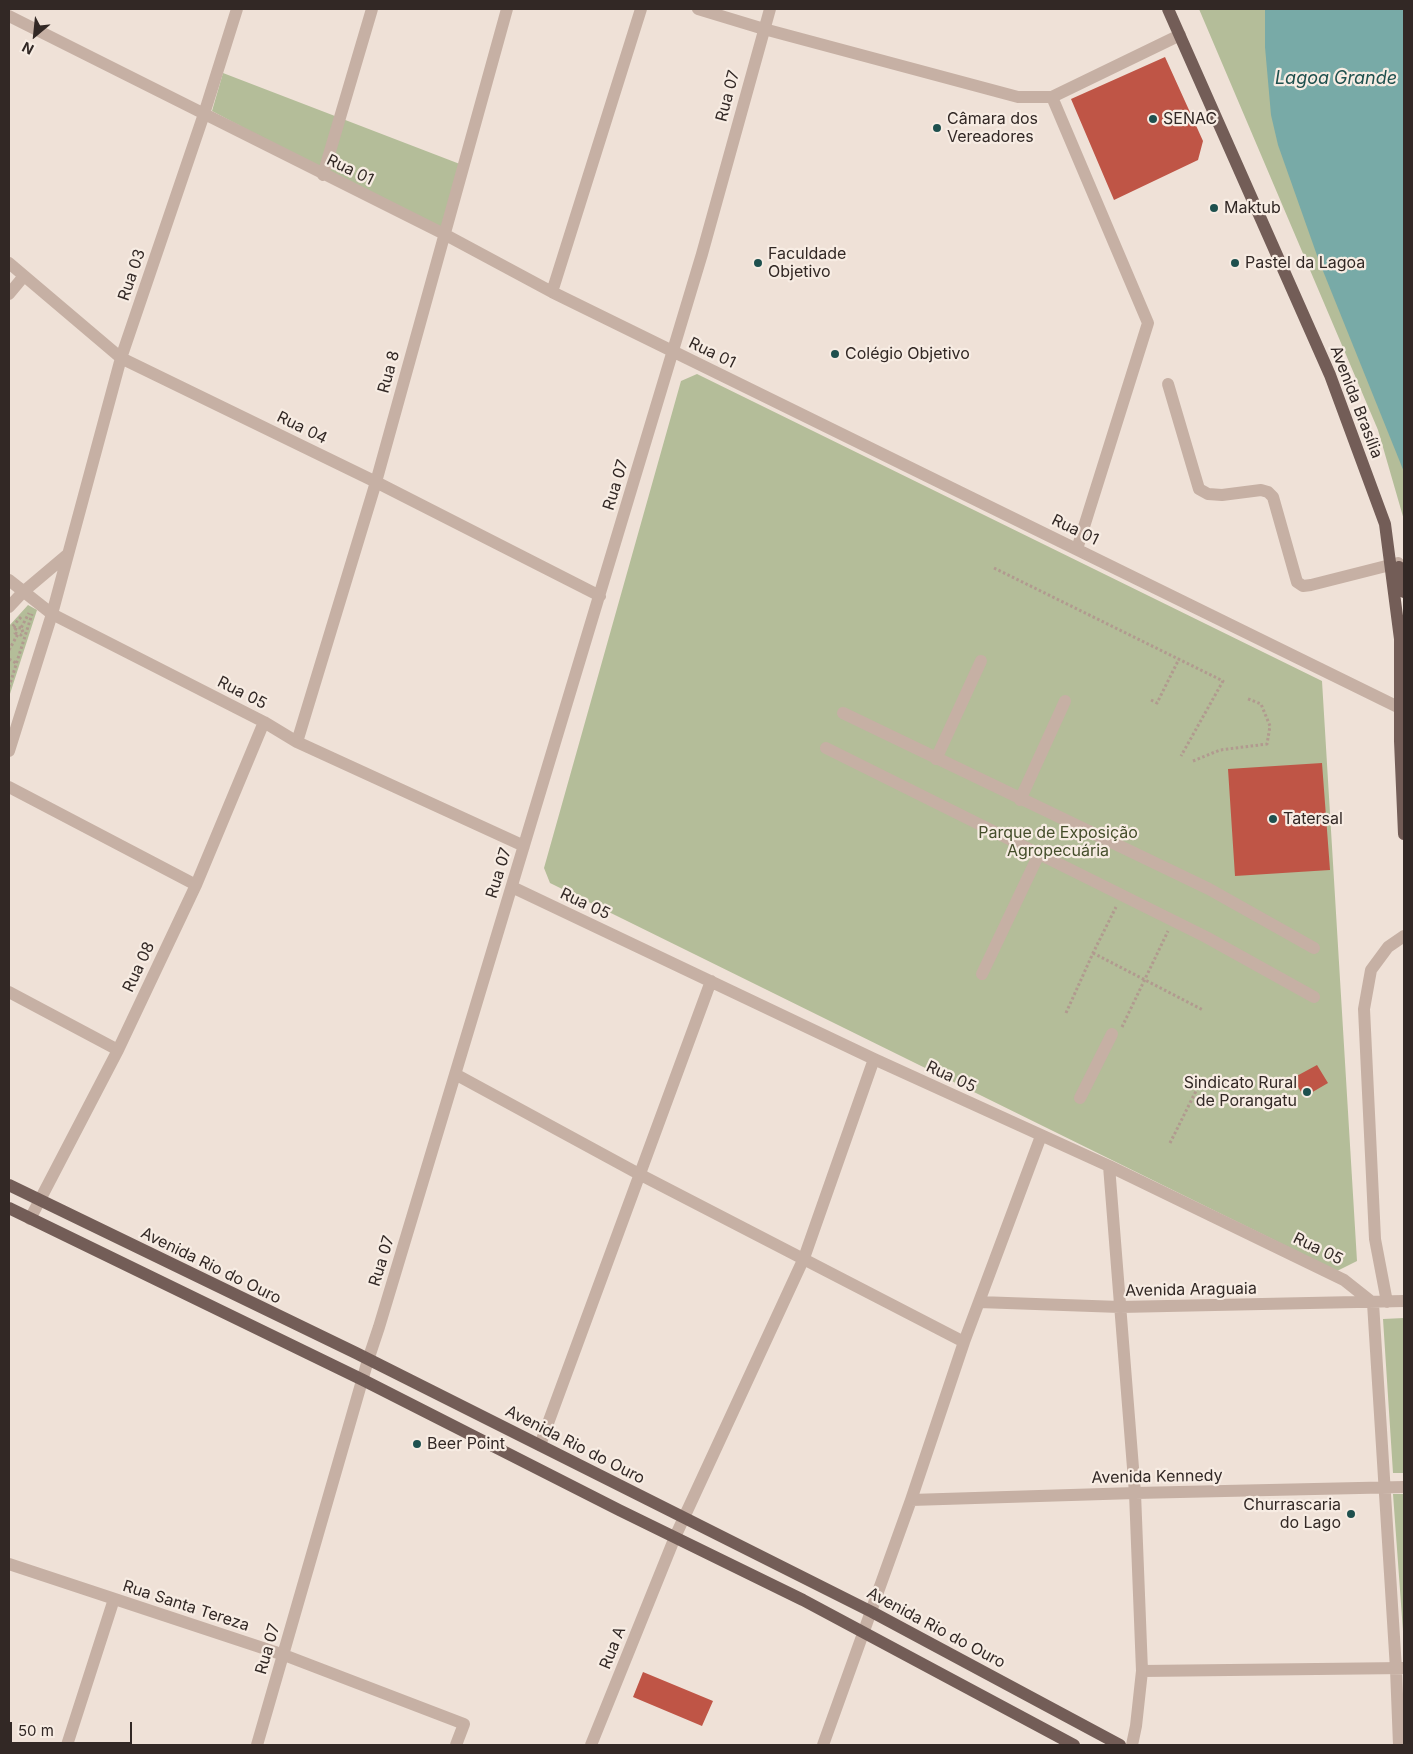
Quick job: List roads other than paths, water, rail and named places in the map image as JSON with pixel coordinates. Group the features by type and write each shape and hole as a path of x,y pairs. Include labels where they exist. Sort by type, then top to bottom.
{"main road":[{"name":"Avenida Brasília","path":"1168,9 1330,375 1385,524 1394,564"},
{"path":"1394,564 1404,592"},
{"path":"1394,564 1400,639 1404,834"},
{"name":"Avenida Rio do Ouro","path":"9,1185 502,1426 872,1612 1120,1745"},
{"path":"9,1208 320,1359 803,1600 1074,1745"},
{"path":"320,1359 328,1340"},
{"path":"494,1446 502,1426"},
{"path":"964,1686 975,1667"}],"street":[{"name":"Rua 03","path":"9,751 52,614 121,358 204,114 237,9"},
{"path":"323,175 372,9"},
{"name":"Rua 8","path":"298,742 376,482 507,9"},
{"path":"552,292 641,9"},
{"path":"698,9 764,29 1018,97 1052,97 1180,35"},
{"name":"Rua 07","path":"257,1745 362,1380 702,254 770,9"},
{"name":"Rua 01","path":"9,16 444,234 552,292 1402,709"},
{"path":"1052,97 1148,323 1077,549"},
{"name":"Rua 04","path":"9,262 121,358 376,482 600,596"},
{"path":"9,294 24,276"},
{"path":"1168,384 1199,489 1208,494 1222,495 1261,490 1268,492 1273,497 1297,582 1303,586 1311,585 1394,564"},
{"path":"9,607 23,592 68,554"},
{"name":"Rua 05","path":"9,580 52,614 264,722 298,742 524,846"},
{"path":"936,759 981,661"},
{"path":"1020,800 1065,701"},
{"path":"843,713 1208,890 1314,948"},
{"name":"Rua 08","path":"30,1219 118,1050 196,884 264,722"},
{"path":"826,748 1206,937 1314,997"},
{"path":"9,787 196,884"},
{"path":"982,974 1039,854"},
{"name":"Rua 05","path":"512,887 874,1059 1109,1166 1344,1280 1373,1303"},
{"path":"1387,1302 1375,1239 1364,1009 1371,970 1388,947 1404,936"},
{"path":"540,1445 711,982"},
{"path":"9,992 118,1050"},
{"path":"1080,1098 1117,1031"},
{"name":"Rua A","path":"591,1745 675,1537 804,1258 874,1059"},
{"path":"455,1074 639,1174 964,1342"},
{"path":"823,1745 872,1612 978,1302 1041,1136"},
{"path":"1109,1166 1135,1493 1142,1672 1132,1745"},
{"name":"Avenida Araguaia","path":"978,1302 1120,1307 1404,1302"},
{"path":"1373,1303 1385,1489 1400,1669 1399,1745"},
{"name":"Avenida Kennedy","path":"911,1500 1404,1487"},
{"name":"Rua Santa Tereza","path":"9,1564 284,1655 464,1724 456,1745"},
{"path":"67,1745 114,1598"},
{"path":"1142,1672 1400,1669"}],"water":[{"name":"Lagoa Grande","path":"1265,9 1404,9 1404,472 1319,261 1278,145 1271,115 1265,47"}],"place":[{"name":"SENAC","path":"1153,119"},
{"name":"Câmara dos Vereadores","path":"937,128"},
{"name":"Maktub","path":"1214,208"},
{"name":"Faculdade Objetivo","path":"758,263"},
{"name":"Pastel da Lagoa","path":"1235,263"},
{"name":"Colégio Objetivo","path":"835,354"},
{"name":"Tatersal","path":"1273,819"},
{"name":"Sindicato Rural de Porangatu","path":"1307,1092"},
{"name":"Beer Point","path":"417,1444"},
{"name":"Churrascaria do Lago","path":"1351,1514"}],"park label":[{"name":"Parque de Exposição Agropecuária","path":"1058,842"}]}
